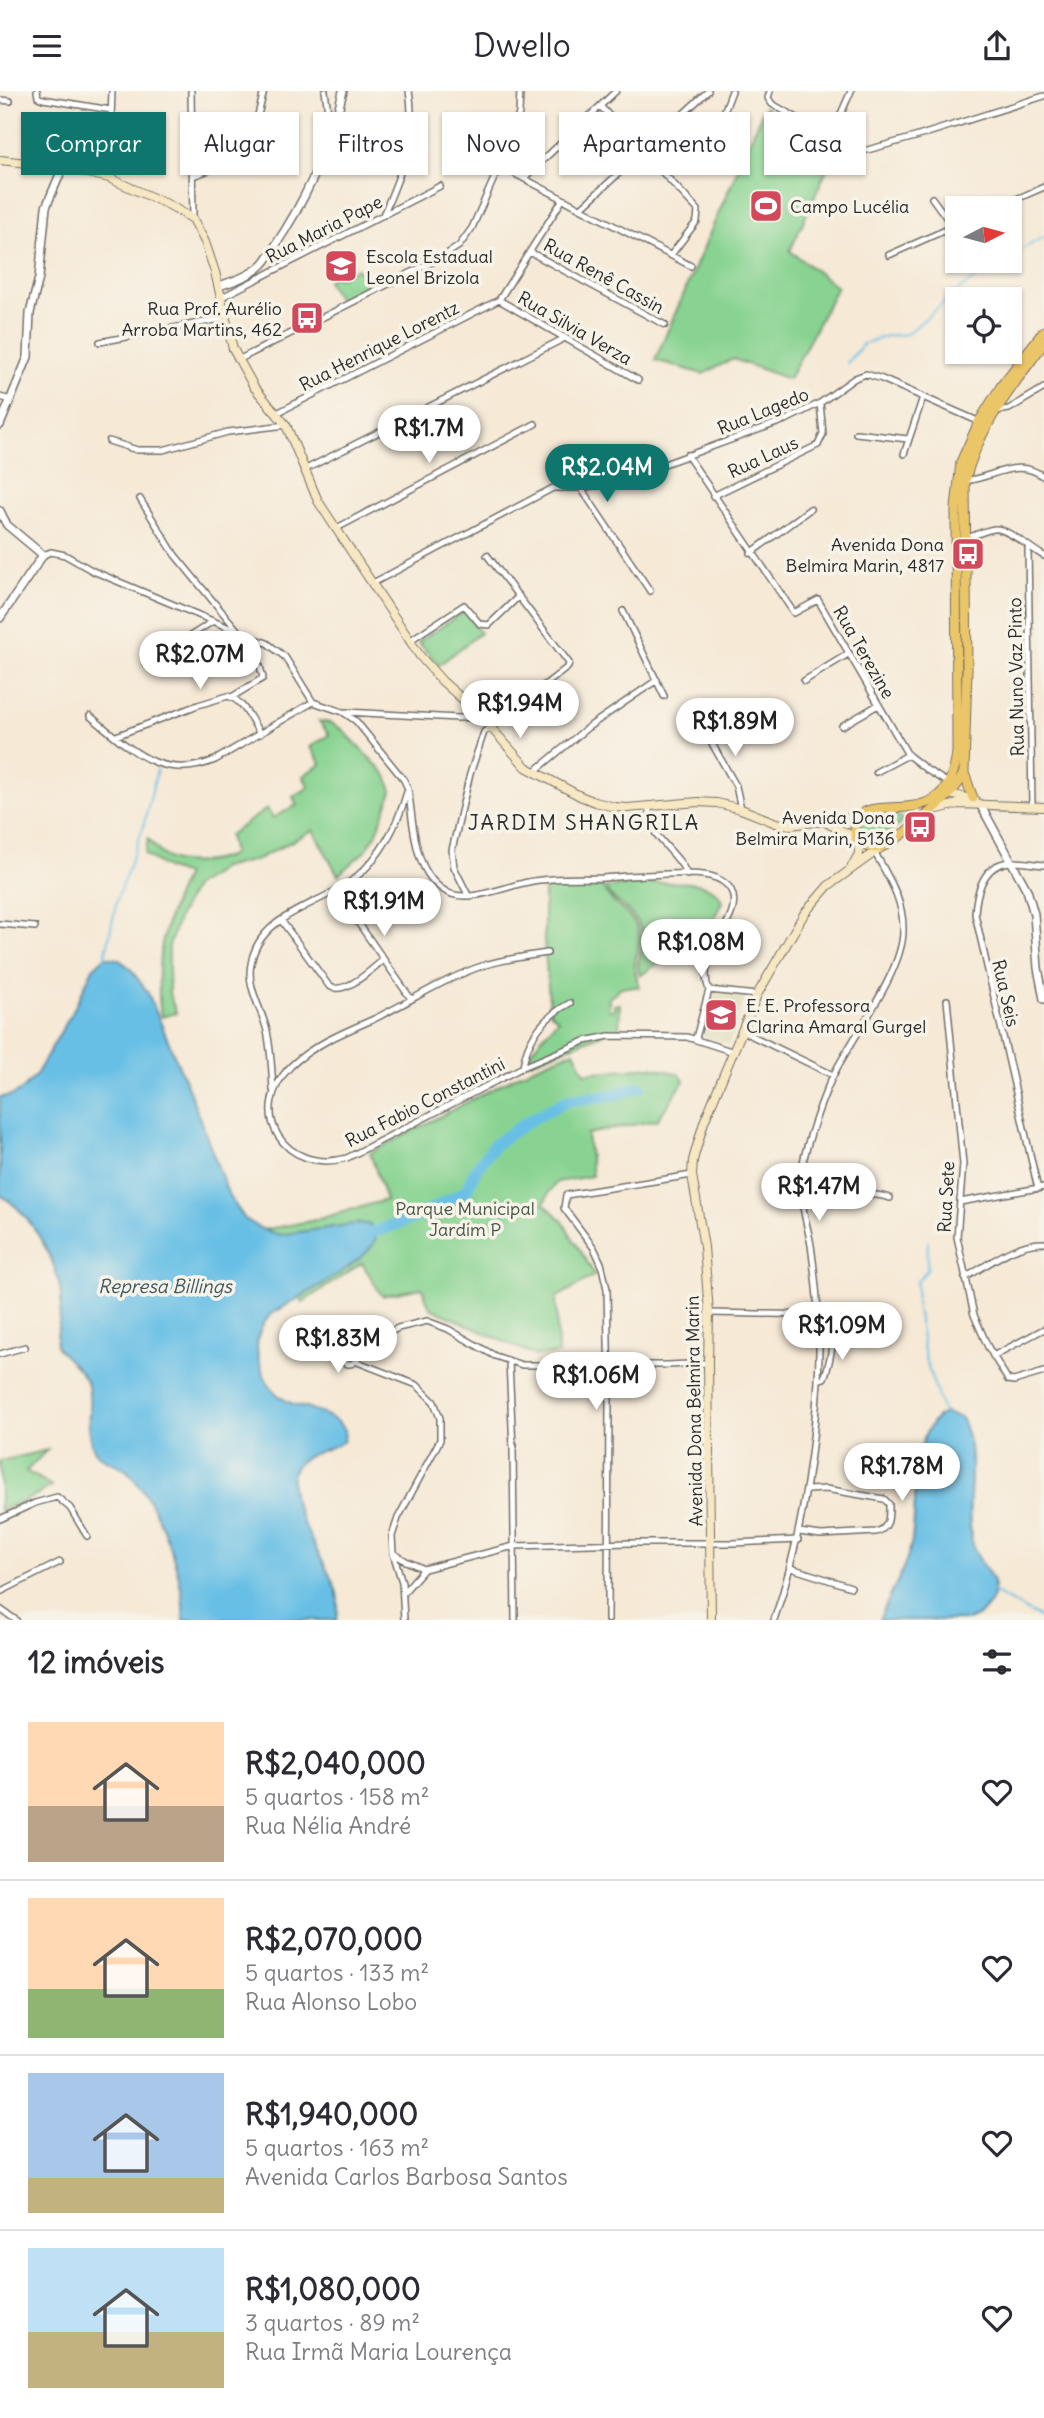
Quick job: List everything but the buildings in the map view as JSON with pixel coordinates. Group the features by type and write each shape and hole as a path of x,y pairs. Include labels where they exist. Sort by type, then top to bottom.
{"main road":[{"path":"0,160 21,162"},
{"path":"96,175 169,205 193,219 205,242 219,286 233,349 254,387 286,425 318,501 430,669 478,713 517,758 534,772 595,802 627,808 717,803 776,823 824,822 858,817 855,829 859,854 850,869"},
{"path":"996,408 1044,331"},
{"path":"977,801 947,788 956,765 957,751 962,482 982,423 1044,343"},
{"path":"960,541 967,669 964,772 977,801"},
{"name":"Avenida Dona Belmira Marin","path":"858,817 869,809 901,809 925,804 961,780 964,772"},
{"name":"Avenida Dona Belmira Marin","path":"711,1620 709,1313 704,1247 692,1175 693,1160 704,1122 757,995 804,914 818,896 850,869 931,811 947,788"},
{"path":"931,811 951,804 977,801 1044,807"},
{"path":"901,809 908,819 906,830"},
{"path":"824,822 858,839 863,845 878,850"}],"street":[{"path":"37,91 40,98 111,110"},
{"path":"109,178 112,91"},
{"path":"191,91 193,219"},
{"path":"193,176 236,160 249,151 264,91"},
{"path":"325,91 328,112"},
{"path":"338,112 343,91"},
{"path":"383,215 406,155 411,109 409,91"},
{"path":"518,112 520,91"},
{"path":"524,178 616,91"},
{"path":"685,112 708,91"},
{"path":"724,112 732,91"},
{"path":"770,91 768,98 772,104 786,112"},
{"path":"843,112 851,91"},
{"path":"866,152 1044,96"},
{"path":"0,100 10,101"},
{"path":"600,106 605,112"},
{"path":"0,425 28,357 30,313 39,278 46,207 60,175"},
{"path":"219,286 262,265 294,215 313,175"},
{"path":"238,360 452,252 466,239 496,175"},
{"path":"518,175 691,266"},
{"path":"581,208 617,175"},
{"path":"664,175 698,210 697,221 671,255"},
{"name":"Rua Maria Pape","path":"222,297 440,186"},
{"path":"1022,197 1044,187"},
{"path":"932,198 945,214"},
{"path":"499,300 563,199"},
{"path":"889,255 945,230"},
{"name":"Rua Renê Cassin","path":"530,252 664,325"},
{"path":"262,265 271,271"},
{"name":"Rua Silvia Verza","path":"499,300 638,380"},
{"name":"Rua Henrique Lorentz","path":"277,413 499,300"},
{"path":"100,342 226,318"},
{"path":"304,470 565,338"},
{"name":"Rua Lagedo","path":"373,583 543,492 562,487 580,488 615,482 763,429 820,403 855,378 866,374 982,423"},
{"path":"996,408 1009,409 1043,389"},
{"path":"0,397 11,400"},
{"path":"904,454 923,397"},
{"name":"Rua Laus","path":"713,496 815,447 822,440 823,419 820,403"},
{"path":"335,529 535,424"},
{"path":"109,441 137,450 163,450 228,432 286,425"},
{"path":"856,433 908,439"},
{"name":"Rua Terezine","path":"687,455 794,613 818,600 908,755 947,788"},
{"path":"962,482 1012,468 1028,469 1044,477"},
{"path":"580,488 650,591"},
{"path":"140,499 175,555 240,633"},
{"path":"751,553 810,509"},
{"path":"0,511 7,525 43,555"},
{"path":"960,541 999,529 1006,530 1028,548 1044,556"},
{"name":"Rua Nuno Vaz Pinto","path":"1028,548 1032,806"},
{"path":"0,618 43,555 51,552 65,555 93,571 277,649 285,657 313,702 343,712 458,718 472,717 478,713"},
{"path":"468,895 454,867 452,850 478,746 484,732 568,667 569,663 487,555"},
{"path":"409,641 464,604 480,624 489,625 519,596"},
{"path":"623,611 664,696"},
{"path":"146,664 212,622"},
{"path":"803,681 848,654"},
{"path":"114,734 214,700 232,697 263,678 260,667"},
{"path":"534,772 587,728 657,680"},
{"path":"232,697 240,703 260,734"},
{"path":"90,716 138,755 158,763 183,768 197,767 215,760 313,702"},
{"path":"842,726 878,705"},
{"path":"343,712 364,730 401,774 408,789 416,843 429,876 446,893 468,895 494,892 537,880 687,875 717,878 727,885 733,897 732,911 706,964 705,976 709,990 696,1038"},
{"path":"697,717 736,786 741,809"},
{"path":"876,772 908,755"},
{"path":"383,960 342,988 334,989 329,986 281,920 337,892 358,876 380,850 392,829 408,789"},
{"path":"977,801 1027,890 1044,999"},
{"path":"650,806 648,817 651,827 677,858 687,875"},
{"path":"774,1620 798,1540 807,1490 817,1380 818,1315 800,1184 807,1149 833,1075 892,974 904,932 897,891 878,850"},
{"path":"1012,862 1044,865"},
{"name":"Rua Seis","path":"1012,862 998,865 984,878 979,888 975,914 1041,1188"},
{"path":"337,892 411,999"},
{"name":"Rua Fabio Constantini","path":"281,920 270,928 257,946 250,971 254,993 267,1031 275,1127 283,1144 306,1159 317,1161 347,1158 523,1067 585,1041 603,1037 696,1038 734,1052"},
{"path":"0,924 35,927"},
{"path":"273,1091 289,1067 304,1055 443,982 486,965 548,953"},
{"path":"709,990 757,995"},
{"name":"Rua Sete","path":"947,1000 963,1164 957,1237 974,1315 1005,1376 1014,1381 1044,1372"},
{"path":"523,1067 527,1047 534,1035 555,1011 570,1003"},
{"path":"742,1031 833,1075"},
{"path":"608,1620 609,1365 605,1276 594,1248 564,1208 566,1195 692,1175"},
{"path":"960,1202 1041,1188"},
{"path":"800,1199 853,1192 890,1198"},
{"path":"965,1278 1014,1250 1032,1243 1044,1243"},
{"path":"817,1380 825,1376 833,1341 834,1315 838,1311"},
{"path":"709,1313 818,1315"},
{"path":"356,1352 398,1328 427,1321 436,1323 509,1362 542,1366 708,1363"},
{"path":"993,1356 1044,1329"},
{"path":"0,1354 24,1347"},
{"path":"356,1352 347,1348 340,1355 346,1364 355,1361 417,1385 434,1402 440,1418 440,1440 395,1525 393,1553 403,1593 404,1620"},
{"path":"355,1361 356,1352"},
{"path":"509,1362 515,1620"},
{"path":"799,1532 821,1535 876,1532 888,1523 889,1504 884,1499 831,1490 807,1490"},
{"path":"0,1519 35,1503 57,1497 70,1509 87,1536"},
{"path":"403,1593 424,1569 514,1546 798,1540"},
{"path":"393,1553 424,1569"},
{"path":"0,1592 60,1562"},
{"path":"791,1567 851,1587"},
{"path":"0,1609 16,1620"}],"shaded area":[{"name":"E. E. Professora Clarina Amaral Gurgel","path":"710,990 745,996 729,1044 699,1035"}],"green space":[{"name":"Campo Lucélia","path":"765,106 772,112 764,112 764,175 824,175 790,251 837,287 789,379 733,359 703,374 655,360 735,175 750,175 750,141"},
{"path":"357,268 367,287 339,300 327,281"},
{"path":"465,611 480,633 439,665 418,642"},
{"path":"319,721 331,723 343,730 387,776 392,791 376,835 365,851 338,875 313,830 258,859 223,868 194,887 179,916 169,946 169,993 176,1013 161,1017 159,979 162,944 171,910 186,875 168,869 145,854 148,839 163,855 188,863 233,854 229,835 267,809 273,818 297,805 293,797 309,787 303,776 321,764 310,747 329,735"},
{"path":"893,812 902,818 899,825 872,842 861,839 856,824 863,814"},
{"path":"676,882 700,885 718,894 722,902 700,947 664,959 640,976 638,965 643,940 639,924 607,890 608,887"},
{"path":"544,887 605,887 607,895 637,927 640,944 635,968 639,987 621,987 609,998 609,1010 614,1010 614,1005 620,1004 619,1031 604,1033 531,1062 527,1059 533,1048 558,1019 550,1012 544,939"},
{"name":"Parque Municipal Jardim P","path":"574,1051 585,1073 651,1067 679,1074 684,1081 657,1120 587,1134 592,1176 557,1182 549,1192 544,1204 561,1219 595,1275 556,1298 558,1354 536,1356 430,1308 422,1288 382,1296 362,1263 303,1302 300,1298 368,1251 361,1223 279,1235 262,1230 311,1221 386,1200 370,1153 534,1067"},
{"path":"47,1450 26,1471 52,1486 23,1502 0,1510 0,1461"}],"water":[{"name":"Represa Billings","path":"105,957 118,959 130,968 148,993 189,1090 229,1196 245,1219 279,1235 361,1223 370,1225 375,1234 370,1248 360,1258 270,1315 263,1324 257,1345 265,1377 274,1391 284,1400 334,1419 345,1430 344,1441 301,1461 292,1478 298,1511 337,1593 337,1620 183,1620 183,1602 175,1562 159,1520 138,1484 127,1471 99,1456 90,1439 87,1383 56,1346 61,1302 60,1288 50,1257 33,1227 0,1195 0,1097 13,1095 36,1075 75,1007 93,968"},
{"path":"944,1413 961,1418 970,1444 969,1515 972,1543 992,1580 993,1595 987,1607 971,1619 879,1620 901,1574 911,1545 919,1454 924,1437 932,1423"}],"waterway":[{"path":"1022,249 1044,237"},
{"path":"847,363 863,344 886,336 907,334 960,289 984,273"},
{"path":"105,958 117,899 143,828 157,770"},
{"path":"570,1100 613,1095 640,1087"},
{"path":"374,1232 419,1216 466,1191 476,1169 495,1144 530,1120 566,1101"},
{"path":"928,1242 927,1270 917,1281 916,1302 925,1358 944,1415"},
{"path":"995,1593 1044,1620"}],"place":[{"name":"Campo Lucélia","path":"766,206"},
{"name":"Escola Estadual Leonel Brizola","path":"341,266"},
{"name":"Rua Prof. Aurélio Arroba Martins, 462","path":"307,318"},
{"name":"Avenida Dona Belmira Marin, 4817","path":"968,554"},
{"name":"Avenida Dona Belmira Marin, 5136","path":"920,827"},
{"name":"E. E. Professora Clarina Amaral Gurgel","path":"721,1015"}],"district":[{"name":"JARDIM SHANGRILA","path":"584,822"}]}
